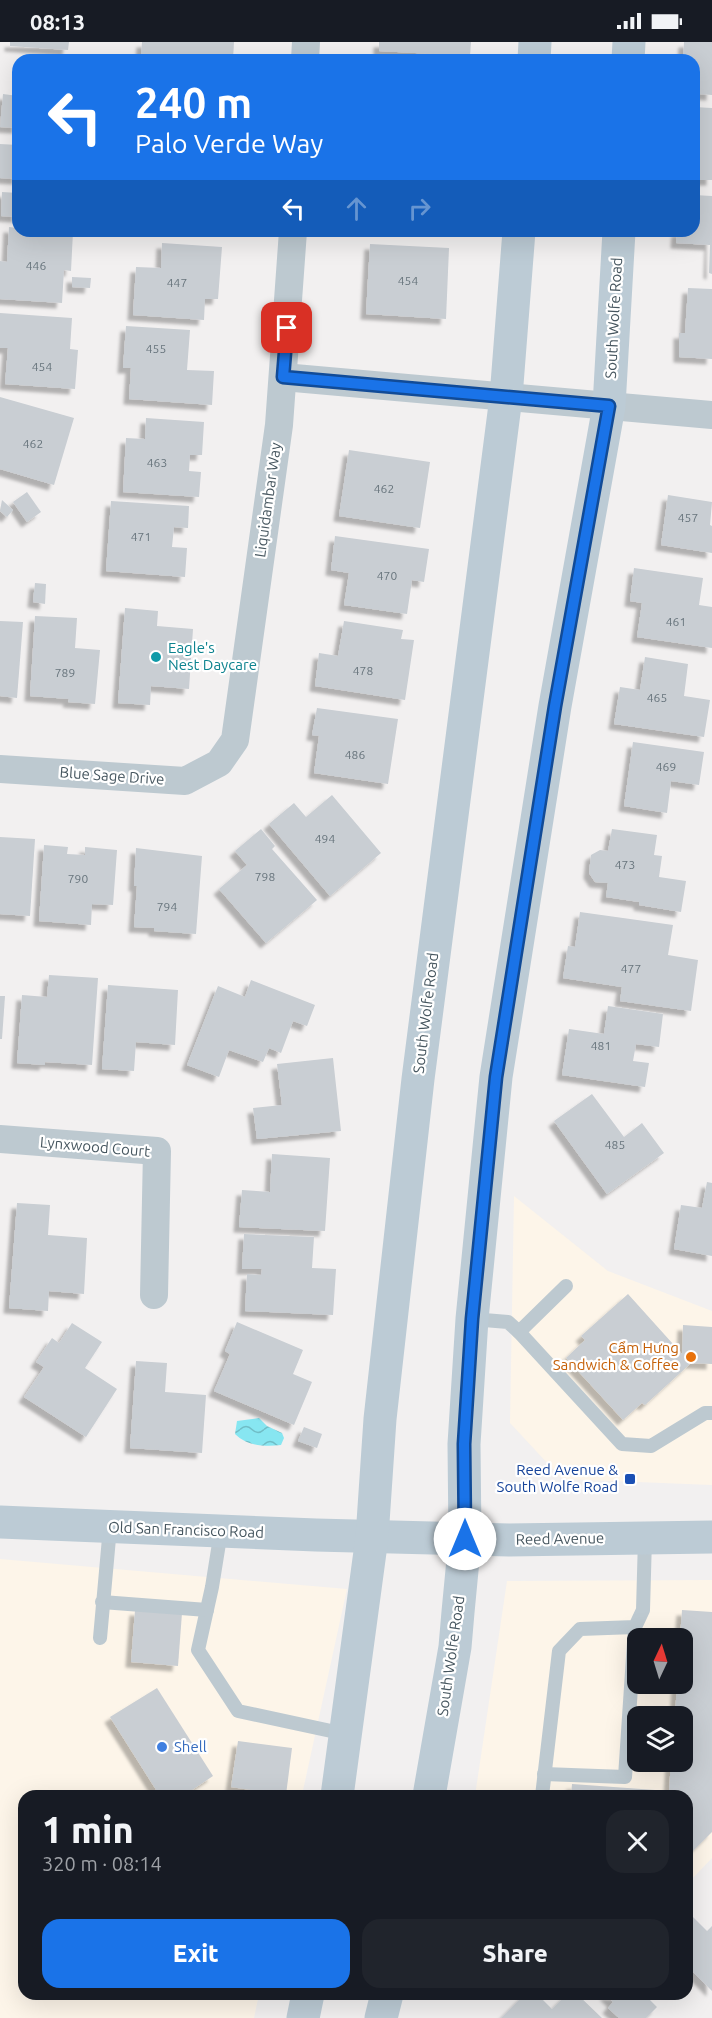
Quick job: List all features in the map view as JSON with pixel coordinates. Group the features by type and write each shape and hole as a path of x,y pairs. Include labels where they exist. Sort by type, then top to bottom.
{"main road":[{"name":"South Wolfe Road","path":"338,1790 372,1537 380,1419 418,1079 506,397 519,237"},
{"name":"South Wolfe Road","path":"430,1790 455,1647 465,1539 464,1444 472,1319 496,1077 554,718 609,406 619,237"},
{"name":"Old San Francisco Road","path":"0,1522 372,1537"},
{"name":"Reed Avenue","path":"372,1537 465,1539 712,1537"},
{"path":"303,2018 307,2000"},
{"path":"381,2018 386,2000"}],"street":[{"name":"Liquidambar Way","path":"219,763 235,740 279,425 293,237"},
{"path":"283,377 712,415"},
{"name":"Blue Sage Drive","path":"0,769 185,781 219,763"},
{"name":"Lynxwood Court","path":"0,1139 157,1151 154,1295"}],"lane":[{"path":"519,1332 566,1286"},
{"path":"472,1319 508,1322 622,1444 651,1446 705,1413 712,1413"},
{"path":"100,1638 110,1527"},
{"path":"221,1531 198,1650 238,1711 345,1734"},
{"path":"544,1774 625,1777 635,1627 643,1610 645,1538"},
{"path":"102,1602 207,1610"},
{"path":"543,1790 559,1651 580,1629 635,1627"}],"shaded area":[{"path":"514,1196 608,1271 712,1311 712,1485 562,1479 510,1423"},
{"path":"0,1559 347,1589 303,1790 18,1790 18,2000 258,2000 254,2018 0,2018"},
{"path":"712,1580 712,1858 693,1878 693,1790 476,1790 507,1581"}],"water":[{"path":"259,1418 267,1426 282,1433 284,1438 281,1445 257,1445 235,1434 237,1421"}],"building":[{"path":"10,42 69,42 68,50 10,46"},
{"path":"142,42 234,42 233,54 141,54"},
{"path":"379,42 471,42 470,54 379,51"},
{"path":"684,42 712,42 712,95 700,94 700,54 683,54"},
{"path":"3,94 12,95 12,128 0,127"},
{"path":"700,107 712,108 712,180 700,180"},
{"path":"0,144 12,145 12,179 0,178"},
{"path":"2,192 12,193 12,217 1,216"},
{"path":"700,195 712,196 712,274 709,273 710,245 676,243 676,237 700,237"},
{"path":"9,227 12,227 12,237 73,237 71,271 64,270 62,303 0,299 0,261 7,262"},
{"path":"162,243 222,247 218,299 205,299 204,320 133,315 136,267 161,268"},
{"path":"370,244 449,248 446,319 366,314"},
{"path":"72,277 91,278 90,288 72,287"},
{"path":"688,288 712,289 712,359 679,357 679,333 685,333"},
{"path":"0,313 72,318 70,349 78,350 75,389 5,384 8,348 0,348"},
{"path":"126,326 190,330 187,370 214,371 212,405 129,399 131,368 123,368"},
{"path":"0,397 74,418 54,485 0,469"},
{"path":"146,418 204,422 202,455 190,455 189,471 201,472 199,497 123,492 126,438 145,439"},
{"path":"349,450 430,462 420,528 339,516"},
{"path":"27,492 41,512 27,522 13,502"},
{"path":"668,495 712,502 710,525 712,526 712,553 661,545"},
{"path":"2,500 13,510 7,517 0,511"},
{"path":"111,501 189,506 188,528 174,527 172,547 187,548 185,577 106,571"},
{"path":"335,536 429,549 424,582 412,580 407,614 344,605 349,573 331,570"},
{"path":"634,568 703,578 699,605 712,607 712,648 637,637 642,603 630,601"},
{"path":"35,583 46,584 45,604 33,602"},
{"name":"Eagle's Nest Daycare","path":"125,608 158,611 157,626 193,629 189,689 151,686 150,705 118,703"},
{"path":"35,616 77,618 75,648 100,650 95,704 30,696"},
{"path":"0,621 23,622 17,698 0,696"},
{"path":"344,621 403,630 401,639 414,640 405,700 315,686 319,653 338,656"},
{"path":"645,657 688,664 684,696 710,700 704,737 614,724 620,687 640,690"},
{"path":"317,708 398,719 388,784 314,773 319,736 312,735"},
{"path":"633,742 704,752 699,785 671,781 667,813 624,806"},
{"path":"332,795 381,853 330,896 269,824 294,803 306,817"},
{"path":"261,829 275,846 272,849 317,900 266,943 219,889 247,865 235,851"},
{"path":"612,829 657,835 654,855 662,856 659,877 686,881 681,912 606,897 608,883 595,882 589,873 591,855 600,850 608,851"},
{"path":"0,837 35,839 30,916 0,914"},
{"path":"44,845 68,847 67,854 85,855 85,847 117,850 113,905 92,904 91,925 39,921"},
{"path":"136,848 202,856 196,934 134,927 137,886 134,886"},
{"path":"580,912 673,925 668,955 698,960 691,1011 620,1001 622,987 563,978 568,946 575,947"},
{"path":"49,975 98,978 92,1065 17,1063 22,995 47,997"},
{"path":"251,980 315,1005 307,1026 293,1021 281,1053 269,1048 263,1062 229,1050 219,1077 187,1065 218,986 245,997"},
{"path":"108,985 178,990 175,1045 136,1042 134,1071 102,1069"},
{"path":"0,996 5,996 2,1039 0,1039"},
{"path":"608,1006 663,1014 659,1047 636,1044 633,1061 649,1063 645,1087 562,1075 569,1029 604,1034"},
{"path":"333,1058 341,1131 257,1139 253,1108 282,1105 277,1064"},
{"path":"592,1094 624,1137 642,1123 664,1153 607,1194 554,1121"},
{"path":"272,1154 330,1158 325,1231 239,1227 242,1190 270,1192"},
{"path":"707,1182 712,1183 712,1256 674,1249 681,1205 702,1208"},
{"path":"17,1203 50,1205 48,1235 87,1238 84,1294 49,1291 48,1311 9,1308"},
{"path":"244,1234 314,1237 312,1268 336,1269 333,1315 245,1311 247,1274 261,1275 262,1269 242,1269"},
{"path":"628,1294 682,1354 683,1325 712,1327 712,1364 689,1363 645,1405 642,1403 623,1420 566,1358 585,1340 581,1336"},
{"path":"237,1322 303,1350 293,1374 312,1382 294,1425 214,1391 230,1354 225,1351"},
{"path":"72,1323 102,1342 85,1368 117,1389 86,1437 24,1397 44,1367 36,1362 52,1338 59,1343"},
{"path":"136,1361 167,1363 165,1392 206,1395 202,1453 130,1448"},
{"path":"304,1427 322,1434 317,1448 298,1441"},
{"path":"135,1610 182,1613 178,1666 131,1662"},
{"path":"682,1610 712,1612 712,1832 693,1851 693,1790 669,1790 670,1772 693,1772 693,1706 676,1706 676,1694 693,1694 693,1628 681,1628"},
{"name":"Shell","path":"157,1688 213,1776 192,1790 156,1790 110,1717"},
{"path":"238,1741 292,1748 287,1790 252,1790 231,1787"},
{"path":"572,1784 655,1790 572,1790"},
{"path":"693,1917 707,1931 712,1926 712,1991 693,1972"},
{"path":"519,2000 543,2000 552,2009 561,2000 583,2000 602,2018 501,2018"},
{"path":"611,2000 650,2000 657,2007 646,2018 619,2018 608,2008 613,2002"}],"place":[{"name":"Eagle's Nest Daycare","path":"156,657"},
{"name":"Cẩm Hưng Sandwich & Coffee","path":"691,1357"},
{"name":"Reed Avenue & South Wolfe Road","path":"630,1479"},
{"name":"Shell","path":"162,1747"}],"route":[{"path":"287,328 283,377 609,406 555,706 496,1077 472,1319 464,1444 465,1539"}]}
